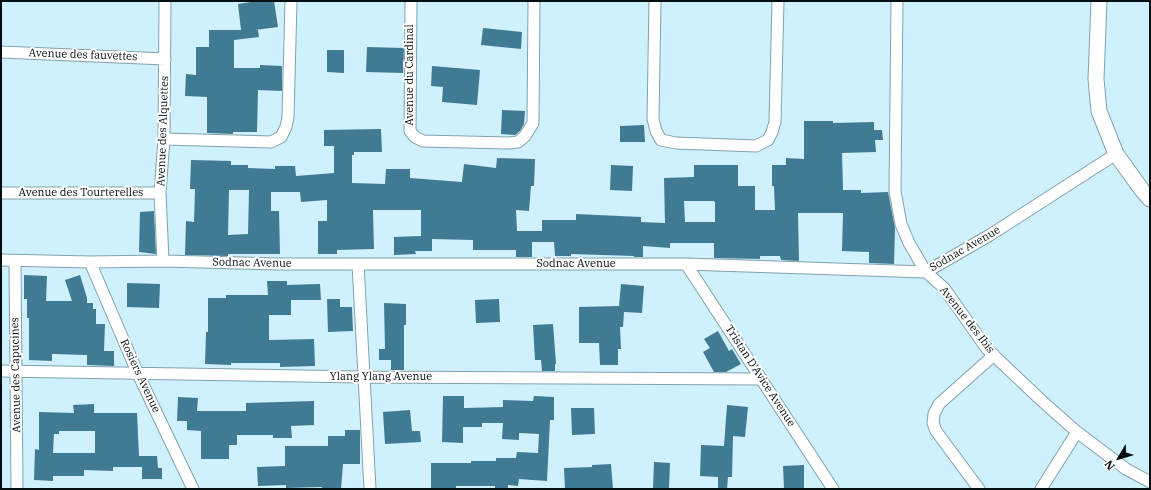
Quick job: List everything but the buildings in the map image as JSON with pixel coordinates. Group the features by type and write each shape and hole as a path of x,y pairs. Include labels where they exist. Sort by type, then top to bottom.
{"main road":[{"path":"1099,1 1096,79 1099,111 1116,154 1150,199"}],"street":[{"name":"Avenue des Alquettes","path":"163,261 160,193 164,139 165,1"},
{"path":"164,139 271,142 281,136 286,127 288,117 291,1"},
{"name":"Avenue du Cardinal","path":"411,1 410,131 415,137 423,140 508,143 518,142 525,136 533,123 534,1"},
{"path":"655,1 653,119 656,131 661,140 756,146 768,140 775,122 778,1"},
{"name":"Avenue des Ibis","path":"897,1 895,191 901,224 909,243 926,272 944,288 987,348 994,355 1077,432 1126,469 1150,482"},
{"name":"Avenue des fauvettes","path":"1,52 165,59"},
{"name":"Sodnac Avenue","path":"1,260 358,264 686,264 926,272 990,235 1116,154"},
{"name":"Avenue des Tourterelles","path":"1,193 160,193"},
{"name":"Avenue des Capucines","path":"15,261 17,489"},
{"name":"Rosiers Avenue","path":"90,262 138,374 193,489"},
{"path":"358,264 370,489"},
{"name":"Tristan D'Avice Avenue","path":"686,264 833,489"},
{"path":"979,489 936,431 934,414 939,404 994,355"},
{"name":"Ylang Ylang Avenue","path":"1,371 363,377 762,379"},
{"path":"1041,489 1077,432"}]}
